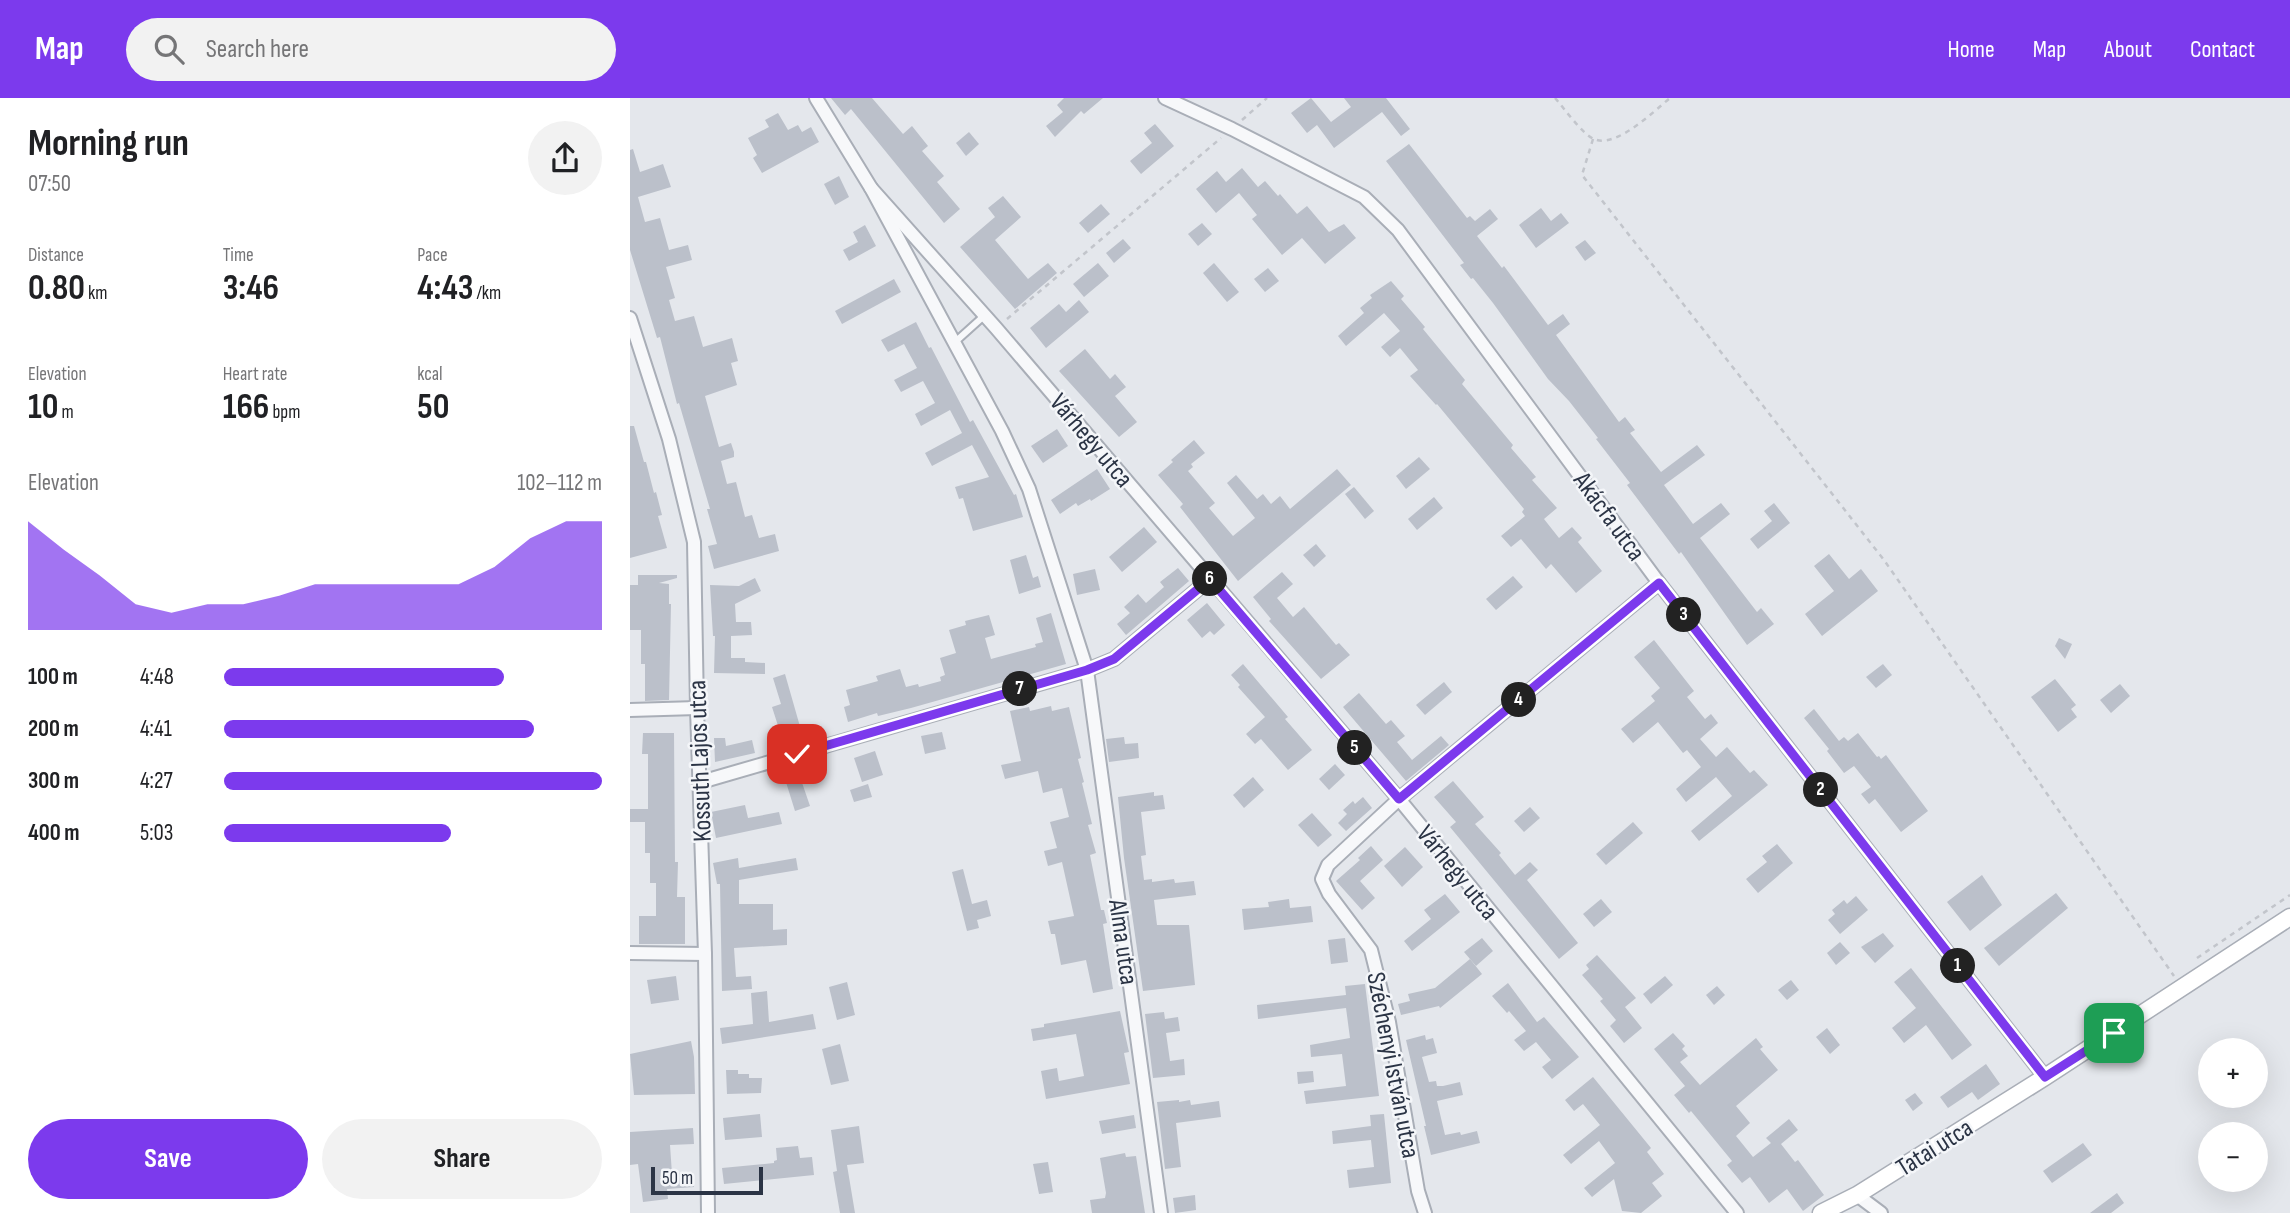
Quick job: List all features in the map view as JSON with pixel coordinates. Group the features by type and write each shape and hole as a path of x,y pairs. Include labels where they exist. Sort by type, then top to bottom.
{"street":[{"name":"Várhegy utca","path":"816,98 871,188 1003,431 1029,489 1087,670"},
{"name":"Akácfa utca","path":"1165,98 1364,197 1398,230 1659,583 2045,1077"},
{"name":"Várhegy utca","path":"871,188 985,315 1399,799 1737,1213"},
{"name":"Kossuth Lajos utca","path":"630,318 668,439 694,542 705,954 708,1213"},
{"path":"701,782 1087,670 1114,659 1210,579"},
{"name":"Széchenyi István utca","path":"1425,1213 1418,1191 1390,1022 1371,950 1329,894 1322,880 1328,865 1399,799 1659,583"},
{"name":"Alma utca","path":"1087,670 1161,1213"},
{"path":"630,710 697,708"},
{"name":"Tatai utca","path":"1821,1213 1857,1195 2045,1077 2290,917"},
{"path":"630,953 705,954"},
{"path":"1857,1195 1881,1213"}],"lane":[{"path":"955,342 985,315"}],"path":[{"path":"996,328 1267,98"},
{"path":"1555,98 1593,139 1609,141 1634,127 1670,98"},
{"path":"1593,139 1582,174 1884,561 2182,988"}],"building":[{"path":"831,98 872,98 903,134 912,126 928,146 922,151 944,176 937,182 960,209 944,223 851,109 845,115"},
{"path":"1064,98 1103,98 1084,114 1081,111 1055,137 1046,126 1063,112 1057,105"},
{"path":"1311,98 1331,122 1351,107 1344,98 1386,98 1410,129 1401,136 1382,112 1334,148 1317,125 1307,133 1291,113"},
{"path":"778,113 788,130 798,125 802,132 811,127 819,142 762,173 753,158 757,155 748,138 769,127 765,120"},
{"path":"1155,124 1174,146 1141,174 1130,161 1152,143 1144,133"},
{"path":"969,132 979,144 966,156 956,143"},
{"path":"1409,144 1467,218 1470,216 1475,221 1490,209 1498,219 1477,236 1502,268 1504,266 1548,325 1563,314 1570,324 1556,335 1619,422 1625,417 1635,430 1630,433 1661,472 1697,445 1705,455 1664,485 1693,524 1721,503 1730,514 1700,538 1757,612 1761,608 1774,624 1747,645 1681,552 1679,554 1627,485 1630,483 1596,439 1598,438 1548,379 1493,303 1460,265 1464,263 1386,161"},
{"path":"633,149 640,172 663,164 671,187 638,197 645,222 660,218 669,250 688,245 692,260 666,267 675,298 669,300 675,321 694,316 703,347 732,338 738,361 731,363 737,385 705,396 719,447 731,443 734,452 734,457 721,461 727,484 736,482 745,517 752,515 759,538 775,534 779,551 714,569 708,546 717,544 707,509 710,509 679,403 677,404 660,337 657,338 630,250 630,150"},
{"path":"1242,168 1258,187 1265,181 1297,214 1307,206 1329,232 1344,224 1356,238 1325,264 1302,238 1282,255 1252,219 1257,215 1239,193 1216,213 1196,189 1217,171 1226,182"},
{"path":"839,176 849,197 835,205 824,184"},
{"path":"1003,196 1021,217 995,240 1028,279 1048,263 1057,273 1015,309 960,247 995,217 988,208"},
{"path":"1101,204 1110,214 1088,233 1079,223"},
{"path":"1541,208 1551,221 1561,213 1569,223 1536,248 1519,225"},
{"path":"1202,223 1212,234 1198,246 1188,234"},
{"path":"865,225 876,246 849,261 843,250 858,242 853,232"},
{"path":"1123,239 1131,248 1114,263 1106,253"},
{"path":"1585,240 1596,253 1585,261 1575,247"},
{"path":"1098,263 1109,276 1084,297 1073,284"},
{"path":"1214,263 1239,292 1227,302 1203,273"},
{"path":"1268,268 1279,281 1265,292 1254,279"},
{"path":"894,279 901,292 842,324 835,311"},
{"path":"1391,281 1404,296 1401,299 1425,327 1423,329 1465,380 1462,384 1536,477 1532,480 1557,508 1544,519 1559,538 1572,527 1582,538 1578,542 1602,571 1576,593 1551,564 1546,569 1521,539 1511,547 1501,536 1525,516 1522,512 1524,509 1437,404 1410,376 1418,370 1400,348 1390,357 1381,347 1400,331 1384,313 1346,346 1338,336 1364,313 1360,308 1372,298 1370,295"},
{"path":"1079,300 1089,312 1046,348 1030,328 1059,304 1066,312"},
{"path":"916,322 970,422 973,420 1014,495 1016,494 1023,517 973,531 963,498 959,499 955,487 989,477 972,445 932,466 925,453 962,433 950,410 921,426 915,414 935,403 923,381 901,392 894,380 917,368 904,344 888,352 881,340"},
{"path":"1085,349 1110,379 1115,374 1126,387 1115,396 1137,422 1119,437 1059,371"},
{"path":"630,426 634,426 654,493 656,492 662,515 658,516 667,548 630,558"},
{"path":"1057,429 1068,446 1043,463 1031,446"},
{"path":"1194,440 1205,453 1191,464 1193,467 1188,471 1215,503 1209,508 1233,536 1255,518 1227,483 1236,475 1257,499 1263,494 1271,504 1280,496 1290,509 1337,469 1351,485 1238,581 1180,507 1183,504 1158,475"},
{"path":"1419,457 1430,469 1406,489 1396,476"},
{"path":"1097,469 1110,489 1091,501 1090,499 1078,506 1076,503 1060,514 1051,500"},
{"path":"1354,487 1374,511 1365,519 1345,494"},
{"path":"1434,497 1443,508 1417,530 1408,519"},
{"path":"1774,503 1790,523 1758,549 1750,539 1772,521 1764,511"},
{"path":"1144,527 1157,542 1122,572 1109,557"},
{"path":"1316,544 1326,556 1314,567 1303,555"},
{"path":"1829,554 1849,579 1861,569 1878,591 1822,636 1805,614 1834,591 1814,566"},
{"path":"1026,555 1033,578 1038,576 1041,587 1019,594 1010,560"},
{"path":"1178,568 1189,581 1126,635 1117,624 1130,613 1124,607 1138,594 1146,603 1164,587 1160,582"},
{"path":"1095,569 1100,590 1077,595 1073,574"},
{"path":"1282,572 1293,584 1277,598 1293,617 1304,607 1336,645 1339,643 1350,655 1321,679 1269,621 1271,619 1253,597"},
{"path":"638,575 677,575 677,578 659,583 669,584 671,604 669,700 645,701 641,630 630,630 630,585 638,585"},
{"path":"1513,576 1523,587 1496,610 1486,599"},
{"path":"755,578 761,591 735,604 736,622 751,622 752,635 731,636 731,658 765,663 765,674 714,673 715,636 710,585 739,586"},
{"path":"1207,603 1225,625 1214,635 1210,631 1202,638 1187,620"},
{"path":"1051,613 1066,664 911,708 878,716 877,713 848,722 844,707 850,705 846,690 878,681 876,676 900,669 906,687 918,684 919,687 941,681 940,677 945,675 940,658 956,653 949,630 966,625 965,621 989,615 995,635 985,638 991,659 1036,647 1035,644 1043,642 1036,618"},
{"path":"2059,638 2072,644 2065,659 2055,646"},
{"path":"1654,640 1694,691 1687,697 1705,719 1711,714 1718,723 1700,739 1716,757 1727,747 1750,773 1754,770 1768,785 1699,841 1691,831 1732,796 1716,777 1686,802 1676,789 1701,767 1687,750 1683,753 1658,722 1633,743 1621,729 1655,701 1651,696 1660,688 1634,657"},
{"path":"1243,664 1312,750 1288,770 1261,739 1255,744 1246,734 1265,717 1238,687 1240,685 1231,675"},
{"path":"1883,664 1892,675 1876,688 1866,677"},
{"path":"785,674 801,730 781,735 772,707 781,704 773,678"},
{"path":"2055,679 2076,705 2071,709 2077,717 2058,732 2031,697"},
{"path":"1444,682 1452,692 1425,715 1416,705"},
{"path":"2120,684 2130,696 2111,713 2100,700"},
{"path":"1359,693 1386,724 1391,720 1405,736 1397,742 1412,760 1441,736 1449,745 1406,781 1343,707"},
{"path":"1051,706 1052,711 1069,707 1092,824 1088,825 1096,853 1090,855 1101,910 1104,910 1107,923 1103,924 1113,989 1093,993 1086,960 1061,965 1055,934 1051,934 1048,921 1074,916 1062,862 1048,866 1044,851 1057,848 1050,822 1069,817 1062,788 1043,793 1038,771 1005,779 1001,765 1021,761 1010,711 1029,707 1030,711"},
{"path":"1814,709 1839,741 1844,737 1848,741 1858,733 1877,757 1881,759 1886,755 1928,811 1901,832 1875,799 1869,804 1861,794 1871,787 1854,766 1844,773 1804,718"},
{"path":"942,732 946,749 925,754 921,736"},
{"path":"643,733 674,733 675,862 678,862 677,897 685,897 685,944 639,944 639,916 656,916 656,883 650,883 650,853 645,853 645,822 630,822 630,809 648,809 648,754 642,754"},
{"path":"1124,737 1125,744 1138,743 1139,758 1109,762 1106,739"},
{"path":"714,738 725,738 726,746 752,740 755,753 715,762"},
{"path":"875,751 883,775 862,782 854,758"},
{"path":"1335,764 1345,775 1329,790 1319,779"},
{"path":"799,774 810,806 795,811 785,779"},
{"path":"1253,777 1264,790 1244,808 1233,795"},
{"path":"1453,781 1484,817 1475,824 1501,853 1499,855 1515,875 1530,862 1538,870 1527,880 1578,943 1559,959 1450,827 1456,822 1434,797"},
{"path":"868,784 872,797 854,802 850,790"},
{"path":"1154,792 1154,796 1163,795 1165,809 1141,812 1146,855 1141,856 1144,880 1152,879 1152,882 1174,879 1175,883 1194,881 1196,895 1154,900 1157,925 1189,925 1195,985 1143,991 1118,797"},
{"path":"1363,797 1372,808 1346,831 1338,823 1347,814 1343,810"},
{"path":"745,805 748,818 779,812 782,824 716,838 711,812"},
{"path":"1530,807 1540,818 1524,832 1514,821"},
{"path":"1312,813 1332,835 1318,847 1298,825"},
{"path":"1633,822 1643,833 1606,865 1596,854"},
{"path":"1777,844 1793,863 1758,893 1746,879 1767,862 1762,856"},
{"path":"1371,846 1383,860 1360,881 1375,898 1362,910 1336,881 1360,860 1358,858"},
{"path":"1405,847 1423,867 1402,887 1384,866"},
{"path":"738,858 739,868 796,858 798,870 739,880 739,904 773,904 773,930 787,929 787,945 734,948 736,977 751,976 752,989 722,991 720,884 717,884 713,863"},
{"path":"963,869 972,904 987,900 991,916 977,920 979,928 967,931 952,872"},
{"path":"1982,875 2002,905 1970,931 1947,902"},
{"path":"2056,893 2068,908 1999,966 1984,948"},
{"path":"1445,894 1460,912 1412,951 1404,941 1431,919 1424,910"},
{"path":"1856,896 1868,910 1840,934 1828,920 1835,914 1832,910 1844,900 1847,904"},
{"path":"1289,899 1290,908 1311,906 1313,922 1244,930 1242,909 1269,907 1268,902"},
{"path":"1601,899 1612,912 1594,927 1583,914"},
{"path":"1883,933 1894,946 1875,963 1861,947"},
{"path":"1345,938 1348,962 1331,964 1328,940"},
{"path":"1482,938 1493,951 1476,966 1464,952"},
{"path":"1840,942 1850,953 1836,965 1827,953"},
{"path":"1597,955 1636,998 1625,1007 1642,1028 1624,1043 1610,1026 1616,1020 1600,1001 1603,999 1582,975 1589,969 1586,965"},
{"path":"1470,959 1482,974 1440,1008 1439,1006 1401,1015 1398,1004 1410,1001 1408,994 1435,988"},
{"path":"1911,968 1972,1045 1952,1060 1926,1025 1904,1043 1892,1028 1916,1008 1894,982"},
{"path":"676,976 679,1000 651,1004 647,980"},
{"path":"1665,976 1673,985 1651,1004 1643,994"},
{"path":"1791,980 1799,990 1787,1000 1778,990"},
{"path":"847,982 855,1015 837,1020 829,987"},
{"path":"1508,983 1537,1022 1544,1017 1579,1057 1552,1079 1542,1067 1551,1060 1536,1042 1524,1051 1514,1040 1526,1031 1492,996"},
{"path":"1365,984 1379,1096 1306,1104 1304,1091 1346,1086 1342,1054 1311,1057 1310,1045 1350,1038 1346,1008 1258,1019 1257,1005 1346,995 1345,986"},
{"path":"1717,986 1725,995 1714,1005 1706,995"},
{"path":"767,991 769,1022 813,1014 816,1029 722,1044 720,1028 753,1024 751,993"},
{"path":"1120,1011 1129,1052 1124,1053 1130,1084 1046,1099 1041,1071 1057,1068 1059,1081 1084,1076 1076,1034 1033,1041 1031,1029 1044,1027 1044,1024"},
{"path":"1164,1012 1165,1019 1178,1017 1180,1031 1166,1033 1170,1061 1184,1059 1185,1075 1153,1078 1145,1014"},
{"path":"1827,1028 1840,1045 1830,1054 1816,1037"},
{"path":"1673,1033 1685,1046 1682,1049 1688,1056 1680,1062 1700,1085 1756,1038 1763,1047 1760,1049 1778,1070 1736,1106 1750,1123 1736,1136 1753,1157 1771,1143 1766,1138 1789,1119 1798,1130 1781,1144 1795,1162 1798,1160 1824,1195 1803,1211 1787,1189 1769,1203 1750,1177 1742,1183 1727,1165 1732,1161 1691,1111 1689,1113 1674,1095 1685,1086 1654,1049"},
{"path":"1425,1035 1426,1040 1433,1038 1437,1053 1422,1057 1429,1082 1436,1081 1437,1086 1443,1086 1460,1082 1463,1095 1437,1101 1445,1135 1477,1131 1480,1143 1431,1155 1406,1040"},
{"path":"691,1041 695,1094 634,1095 630,1054"},
{"path":"840,1044 849,1081 831,1085 822,1049"},
{"path":"1986,1064 2000,1084 1978,1100 1972,1092 1948,1108 1940,1097"},
{"path":"726,1070 738,1070 738,1074 749,1074 749,1078 762,1078 761,1093 727,1094"},
{"path":"1313,1071 1314,1082 1298,1084 1297,1072"},
{"path":"1593,1077 1651,1148 1647,1152 1664,1174 1652,1183 1662,1196 1641,1213 1622,1211 1614,1179 1592,1197 1584,1188 1615,1163 1599,1141 1571,1164 1563,1155 1600,1125 1583,1104 1574,1111 1565,1100"},
{"path":"1915,1093 1923,1103 1913,1111 1905,1100"},
{"path":"1190,1100 1191,1105 1219,1101 1221,1117 1176,1123 1181,1167 1165,1169 1157,1102"},
{"path":"760,1114 762,1137 725,1140 723,1118"},
{"path":"1384,1114 1391,1183 1349,1188 1347,1170 1374,1167 1371,1140 1333,1144 1332,1131 1371,1126 1370,1115"},
{"path":"1134,1115 1136,1128 1102,1134 1099,1121"},
{"path":"859,1126 864,1163 847,1165 855,1213 840,1213 833,1172 837,1171 831,1130"},
{"path":"693,1128 694,1144 670,1145 672,1174 693,1172 694,1187 667,1189 668,1199 643,1202 638,1164 630,1165 630,1132"},
{"path":"2083,1143 2092,1155 2052,1183 2043,1171"},
{"path":"798,1146 800,1158 812,1157 814,1175 724,1184 722,1168 774,1163 777,1160 776,1148"},
{"path":"1125,1153 1126,1157 1136,1156 1145,1213 1092,1213 1090,1200 1105,1198 1106,1193 1100,1158"},
{"path":"1048,1162 1053,1192 1039,1194 1033,1164"},
{"path":"2117,1193 2124,1203 2111,1213 2090,1213"},
{"path":"1195,1195 1196,1210 1175,1213 1173,1198"}],"route":[{"path":"797,754 1087,670 1114,659 1210,579 1399,799 1659,583 2045,1077 2114,1033"}]}
